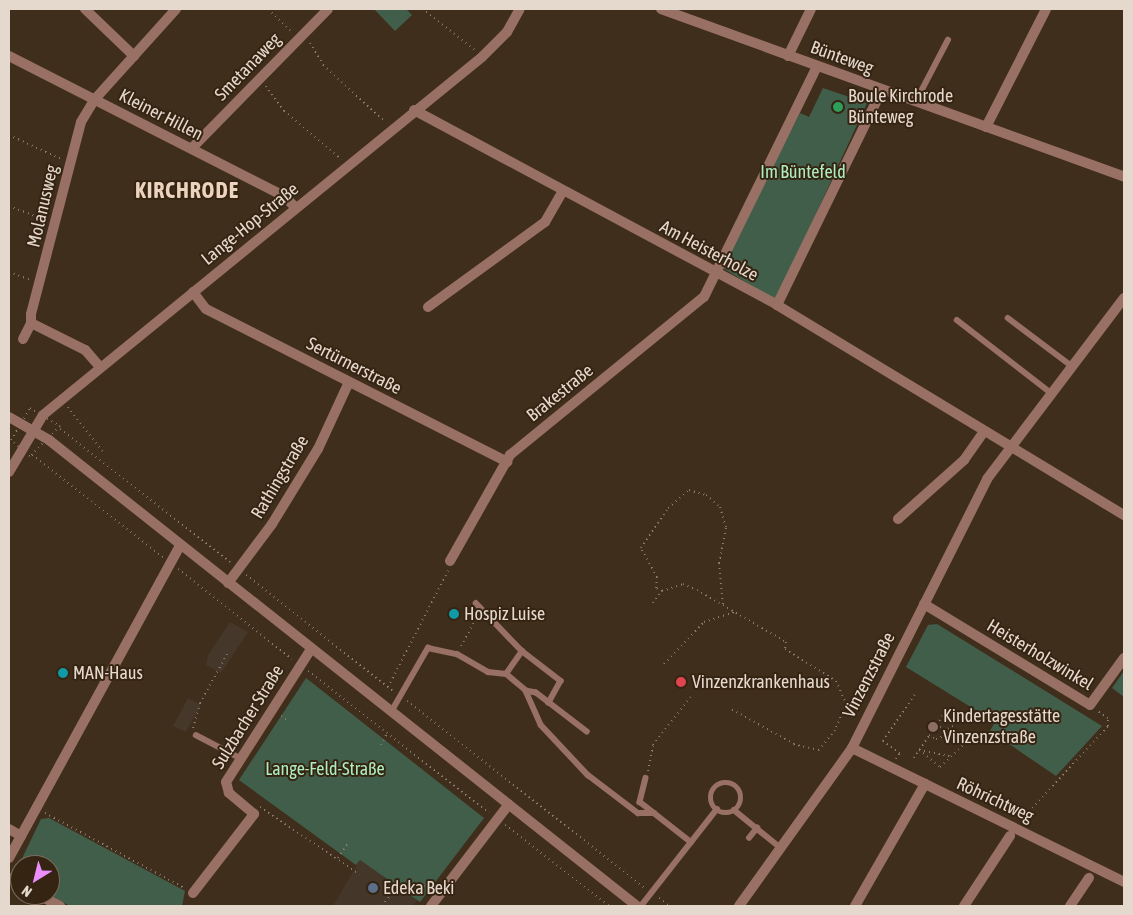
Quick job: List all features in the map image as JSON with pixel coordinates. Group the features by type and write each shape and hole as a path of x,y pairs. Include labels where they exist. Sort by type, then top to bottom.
{"street":[{"path":"85,9 134,56"},
{"name":"Molanusweg","path":"23,339 31,324 40,283 57,225 75,137 95,99 176,9"},
{"name":"Smetanaweg","path":"192,148 328,9"},
{"name":"Lange-Hop-Straße","path":"9,472 33,428 62,399 414,110 482,57 507,32 520,9"},
{"path":"788,56 811,9"},
{"path":"986,127 1046,9"},
{"name":"Bünteweg","path":"669,10 788,56 1124,177"},
{"name":"Kleiner Hillen","path":"9,56 284,196 296,208"},
{"name":"Brakestraße","path":"450,561 507,462 704,297 714,272 817,66"},
{"path":"778,305 882,90"},
{"name":"Am Heisterholze","path":"414,110 778,305 1124,515"},
{"path":"428,307 545,222 563,191"},
{"name":"Sertürnerstraße","path":"193,292 206,309 507,462"},
{"name":"Vinzenzstraße","path":"738,906 852,748 987,479 1124,298"},
{"path":"31,324 85,350 100,367"},
{"name":"Rathingstraße","path":"228,582 239,569 318,449 349,382"},
{"path":"9,417 33,428 637,906"},
{"path":"898,519 964,460 984,431"},
{"path":"9,858 180,546"},
{"name":"Heisterholzwinkel","path":"924,604 1090,705 1124,658"},
{"name":"Sulzbacher Straße","path":"254,814 225,788 240,758 299,664 311,649"},
{"name":"Röhrichtweg","path":"852,748 925,784 1012,831 1124,882"},
{"path":"855,906 925,784"},
{"path":"432,906 509,804"},
{"path":"193,893 254,814"},
{"path":"9,829 21,836"},
{"path":"964,906 1012,831"},
{"path":"1070,906 1089,878"}],"lane":[{"path":"915,102 948,40"},
{"path":"1008,318 1072,366"},
{"path":"957,320 1051,393"},
{"path":"476,603 522,651 561,681 549,703"},
{"path":"391,712 428,648 457,654 488,672 506,674 526,691 549,703 586,732"},
{"path":"506,674 522,651"},
{"path":"526,691 541,725 588,775 638,813 654,813"},
{"path":"196,735 240,758"},
{"path":"646,778 640,802 691,842"},
{"path":"717,809 711,796 724,783 740,793 734,810"},
{"path":"641,906 717,809"},
{"path":"717,809 734,810 781,848"},
{"path":"749,838 758,828"}],"path":[{"path":"268,9 301,36 323,65 372,105 392,129"},
{"path":"422,9 482,57"},
{"path":"261,79 284,111 348,166"},
{"path":"9,135 70,163"},
{"path":"9,206 57,225"},
{"path":"9,272 40,283"},
{"path":"62,399 103,452"},
{"path":"60,429 669,906"},
{"path":"32,455 609,906"},
{"path":"662,591 656,588 657,577 641,548 668,508 689,490 706,495 720,507 726,528 720,563 723,605"},
{"path":"388,687 445,581 450,561"},
{"path":"653,603 662,591 682,584 723,605 836,681 846,703 835,730 819,750 794,744 731,709"},
{"path":"457,654 481,608"},
{"path":"664,664 704,622 736,612"},
{"path":"196,735 192,724 200,702 227,654"},
{"path":"891,767 900,753 883,742 915,694"},
{"path":"646,778 653,745 692,695"},
{"path":"1012,831 1108,726 1108,718 1090,705"},
{"path":"914,758 943,715 952,718 953,726 945,730"},
{"path":"937,724 945,730"},
{"path":"929,735 936,739 944,736 945,730"},
{"path":"919,750 940,767 949,756 977,732"},
{"path":"381,745 387,733"},
{"path":"919,750 949,756"},
{"path":"254,814 262,805 359,874"},
{"path":"36,808 193,893"},
{"path":"338,858 348,843"},
{"path":"382,906 390,896"}],"shaded area":[{"path":"230,622 248,632 221,673 206,665 208,655"},
{"path":"188,698 201,705 186,732 173,726"},
{"name":"Edeka Beki","path":"360,860 417,900 413,906 333,906"}],"green space":[{"path":"374,9 406,9 412,15 395,31"},
{"name":"Im Büntefeld","path":"823,88 867,103 776,301 721,267 800,113 809,117"},
{"path":"937,624 1102,726 1056,776 990,731 995,722 906,667 928,625"},
{"path":"1124,671 1124,697 1112,688"},
{"name":"Lange-Feld-Straße","path":"306,678 484,818 420,902 360,860 356,865 239,780"},
{"path":"49,818 185,891 182,906 70,906 60,900 60,855 24,855 41,819"}],"place":[{"name":"Boule Kirchrode Bünteweg","path":"838,107"},
{"name":"Hospiz Luise","path":"454,614"},
{"name":"MAN-Haus","path":"63,673"},
{"name":"Vinzenzkrankenhaus","path":"681,682"},
{"name":"Kindertagesstätte Vinzenzstraße","path":"933,727"},
{"name":"Edeka Beki","path":"373,888"}],"district":[{"name":"KIRCHRODE","path":"187,191"}]}
